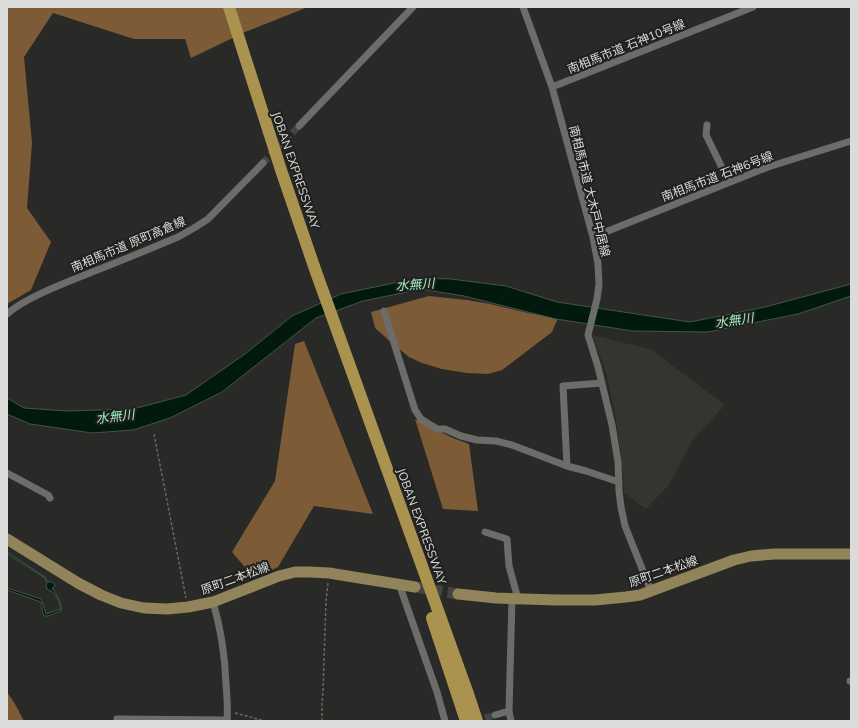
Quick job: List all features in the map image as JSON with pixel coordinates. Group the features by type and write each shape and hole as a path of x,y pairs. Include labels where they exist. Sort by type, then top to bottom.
{"highway":[{"name":"JOBAN EXPRESSWAY","path":"229,7 281,170 316,272 477,721"},
{"name":"JOBAN EXPRESSWAY","path":"340,340 466,721"}],"main road":[{"name":"原町二本松線","path":"7,539 78,583 101,595 121,603 144,608 188,608 213,602 295,572 329,573 415,587"},
{"name":"原町二本松線","path":"458,594 515,599 595,600 626,598 640,595 734,560 751,556 774,554 851,554"}],"street":[{"path":"299,126 413,7"},
{"name":"南相馬市道 大木戸中居線","path":"523,7 552,88 593,237 598,264 599,284 588,335 598,367 616,443 621,507 625,526 651,591"},
{"name":"南相馬市道 石神10号線","path":"552,88 753,7"},
{"path":"707,125 706,135 729,182"},
{"name":"南相馬市道 石神6号線","path":"593,237 768,167 851,141"},
{"name":"南相馬市道 原町高倉線","path":"7,314 34,297 178,237 194,228 208,218 263,163"},
{"path":"384,311 415,410 421,419 437,429 445,429 461,436 477,440 496,441 512,445 567,466 619,482"},
{"path":"567,466 563,386 602,383"},
{"path":"7,473 48,495 50,498"},
{"path":"485,532 507,539 509,566 515,599 509,711 511,721"},
{"path":"399,584 437,692 445,721"},
{"path":"117,720 227,721 226,669 223,642 213,602"},
{"path":"495,715 509,711"}],"path":[{"path":"154,434 188,608"},
{"path":"322,721 326,602 329,573"},
{"path":"228,712 265,721"}],"shaded area":[{"path":"7,7 308,7 245,32 191,58 185,39 134,39 53,13 24,57 32,143 27,208 51,242 31,290 7,304"},
{"path":"429,296 467,300 558,318 552,332 502,370 488,374 467,373 442,369 409,357 375,328 371,312"},
{"path":"592,335 650,349 725,405 692,441 669,485 646,509 624,493 616,419 606,372"},
{"path":"304,341 373,514 314,506 278,567 254,578 232,552 275,481 295,344"},
{"path":"415,419 453,438 469,444 478,511 443,509"},
{"path":"7,692 15,704 24,721 7,721"}],"water":[{"name":"水無川","path":"418,278 451,279 506,286 557,302 690,322 765,307 851,284 851,296 798,314 708,332 633,331 556,319 464,296 421,289 363,301 316,318 222,392 170,418 133,430 92,433 30,424 7,414 7,398 24,408 67,411 133,409 186,395 245,354 292,316 341,294"},
{"path":"7,552 45,577 48,582 54,583 55,585 52,589 59,599 61,609 55,595 48,590 45,578 7,554"},
{"path":"7,588 41,599 46,614 61,609 61,611 45,616 43,614 41,602 7,590"}],"tunnel":[{"path":"263,163 299,126"},
{"path":"415,587 458,594"},
{"path":"475,721 495,715"}]}
